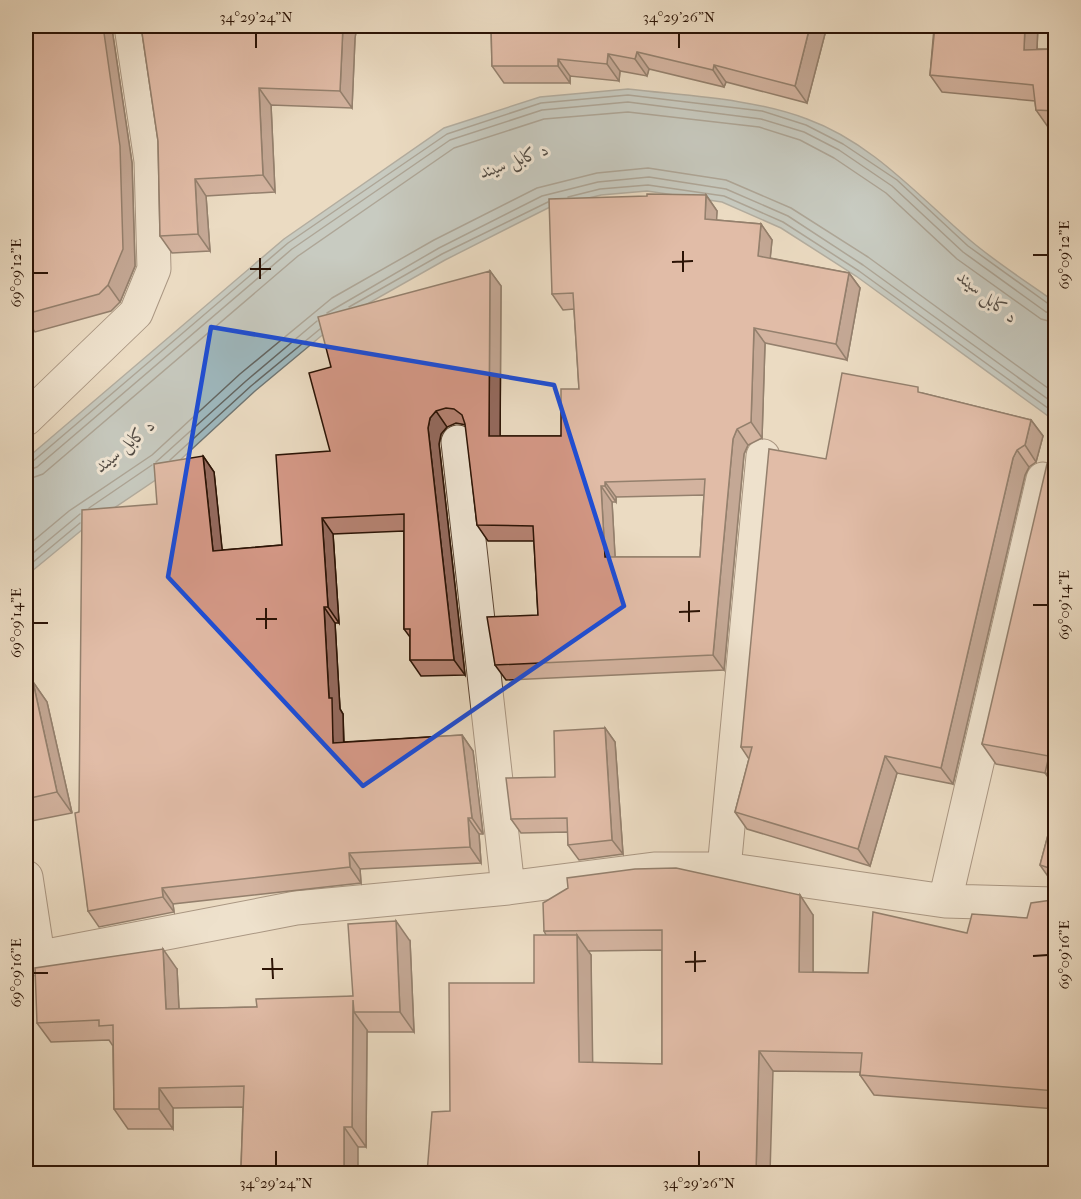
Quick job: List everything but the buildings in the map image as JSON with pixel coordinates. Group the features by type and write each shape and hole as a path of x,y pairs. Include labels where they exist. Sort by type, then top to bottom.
{"street":[{"path":"26,419 136,313 154,268 151,161 131,26"},
{"path":"458,442 508,888"},
{"path":"724,869 763,456"},
{"path":"945,901 1043,479"},
{"path":"26,877 32,958 297,908 508,888 654,869 724,869 945,901 1056,904"}],"highlighted area":[{"path":"211,327 554,385 624,606 363,786 168,577"}],"water":[{"name":"د کابل سيند","path":"628,89 741,102 786,112 831,129 894,172 981,249 1055,302 1055,421 856,276 781,228 722,202 647,191 601,195 548,208 445,260 344,317 255,391 166,473 83,529 26,576 26,459 284,239 444,128 540,97"}]}
